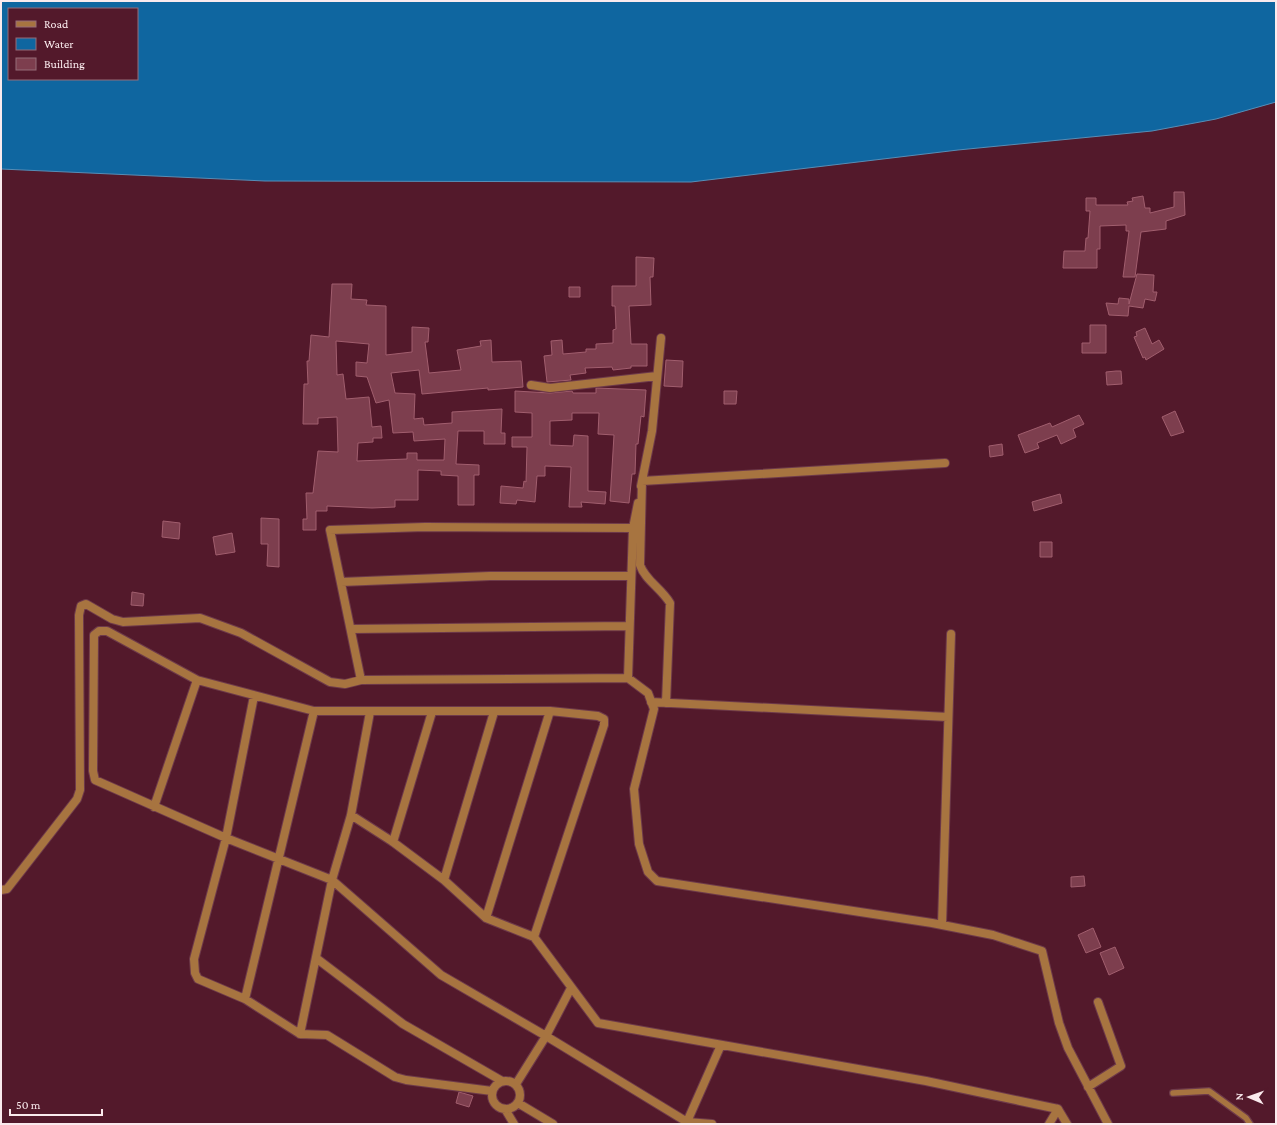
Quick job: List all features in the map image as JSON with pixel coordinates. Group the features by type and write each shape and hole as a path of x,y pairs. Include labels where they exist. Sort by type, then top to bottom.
{"street":[{"path":"628,678 633,528 652,430 661,338"},
{"path":"531,385 550,388 657,376"},
{"path":"642,481 945,464"},
{"path":"642,481 640,566 643,574 664,592 670,603 666,703"},
{"path":"361,680 330,530 425,527 633,528"},
{"path":"341,582 490,576 631,576"},
{"path":"1,890 7,889 77,798 80,790 79,615 81,606 86,604 112,619 123,622 200,618 240,633 330,682 345,684 361,680 628,678 648,693 654,709 634,789 639,844 648,872 657,882 942,925 993,935 1042,951 1045,969 1063,1035 1073,1059 1108,1124"},
{"path":"351,629 629,626"},
{"path":"534,938 604,725 604,719 598,716 550,711 314,712 197,680 106,631 99,630 94,635 93,771 95,780 226,838 332,880 441,975 546,1036 687,1123 712,1124"},
{"path":"942,925 951,634"},
{"path":"154,807 197,680"},
{"path":"254,696 226,838 194,959 195,973 198,979 245,999 300,1034 327,1035 395,1077 406,1080 492,1091"},
{"path":"651,702 948,716"},
{"path":"486,918 550,711"},
{"path":"245,999 314,712"},
{"path":"300,1034 332,880 352,815 370,712"},
{"path":"393,842 432,712"},
{"path":"444,880 494,712"},
{"path":"352,815 393,842 444,880 486,918 534,938 598,1024 926,1080 1058,1109 1067,1124"},
{"path":"316,958 403,1024 502,1081 516,1084 520,1093 518,1103 510,1109 500,1108 493,1101 492,1091 494,1087 502,1081"},
{"path":"516,1084 546,1036 571,988"},
{"path":"1088,1087 1121,1066 1098,1002"},
{"path":"687,1123 721,1045"},
{"path":"518,1103 553,1124"},
{"path":"505,1109 514,1124"},
{"path":"1049,1124 1058,1109"}],"lane":[{"path":"1173,1093 1209,1091 1246,1118 1250,1124"}],"water":[{"path":"1,1 1276,1 1276,102 1216,119 1152,131 958,150 691,182 265,181 1,169"}],"building":[{"path":"1174,192 1184,192 1185,215 1166,221 1166,229 1141,232 1135,277 1123,277 1129,231 1126,231 1126,225 1100,226 1100,249 1097,249 1097,268 1063,268 1064,251 1085,251 1086,238 1088,238 1090,211 1086,211 1086,198 1096,198 1096,205 1128,205 1127,202 1133,201 1132,198 1143,196 1145,208 1150,208 1150,213 1174,207"},
{"path":"636,257 654,258 653,277 650,277 651,305 629,306 631,344 647,344 647,366 631,366 631,368 613,370 612,367 585,368 586,373 570,375 571,380 547,382 544,356 552,355 551,341 562,340 563,354 586,352 586,349 596,349 596,344 613,343 613,330 616,329 615,306 612,306 612,286 636,286"},
{"path":"1137,274 1154,275 1153,292 1157,292 1155,301 1145,299 1143,308 1129,306 1128,316 1109,315 1106,303 1118,304 1119,298 1129,299 1129,304"},
{"path":"332,284 352,284 351,299 367,300 366,305 386,306 386,355 412,352 412,327 429,328 428,342 425,342 429,373 461,370 457,350 481,346 480,341 491,340 492,362 521,361 523,387 488,390 488,388 422,394 419,370 391,373 395,393 415,394 414,419 423,418 424,425 452,423 452,412 502,409 501,433 505,433 505,444 484,444 484,431 458,431 456,464 479,465 479,475 474,475 474,505 458,505 458,476 441,475 441,471 418,470 418,500 395,500 395,507 372,508 327,506 327,511 316,511 316,530 303,530 303,519 307,519 306,493 313,493 318,451 338,452 337,417 318,418 318,424 303,424 304,384 308,384 307,361 309,361 311,335 329,337","holes":["336,341 369,344 367,363 356,362 356,376 367,377 376,403 389,400 393,433 413,432 414,441 445,439 444,460 417,460 417,453 407,453 407,459 357,461 358,443 373,442 373,438 382,438 381,426 372,427 369,397 346,399 343,374 337,375"]},
{"path":"569,287 580,287 580,297 569,297"},
{"path":"1090,325 1106,325 1106,353 1082,353 1082,343 1090,343"},
{"path":"1145,328 1152,344 1159,340 1164,349 1146,360 1145,357 1143,358 1134,337 1137,336 1136,332"},
{"path":"666,360 683,361 682,387 664,386"},
{"path":"1121,371 1122,384 1107,385 1106,372"},
{"path":"596,388 646,390 644,417 641,416 638,444 636,444 635,474 632,474 629,503 610,501 614,435 598,434 599,413 572,413 572,420 550,421 550,445 573,446 574,435 588,436 588,491 606,492 605,504 581,502 582,507 569,507 571,467 545,466 545,476 537,476 535,502 517,500 516,504 500,503 501,486 523,488 524,481 526,482 527,447 512,447 512,437 532,437 532,413 515,412 515,391 550,393 572,391 573,393 596,393"},
{"path":"724,391 737,391 736,404 724,404"},
{"path":"1175,411 1184,432 1171,436 1162,417"},
{"path":"1079,415 1084,424 1073,429 1076,437 1061,444 1057,435 1037,443 1039,448 1025,453 1018,435 1050,423 1052,427"},
{"path":"1002,444 1003,455 990,457 989,446"},
{"path":"1060,494 1062,503 1034,511 1032,502"},
{"path":"261,518 279,519 279,567 267,566 268,544 261,544"},
{"path":"163,521 180,523 179,539 162,537"},
{"path":"232,533 235,552 216,555 213,537"},
{"path":"1040,542 1052,542 1052,557 1040,557"},
{"path":"132,592 144,594 143,606 131,605"},
{"path":"1084,876 1085,886 1071,887 1071,877"},
{"path":"1093,928 1101,947 1086,953 1078,935"},
{"path":"1115,947 1124,968 1109,975 1100,953"},
{"path":"459,1092 473,1096 469,1107 456,1103"}]}
